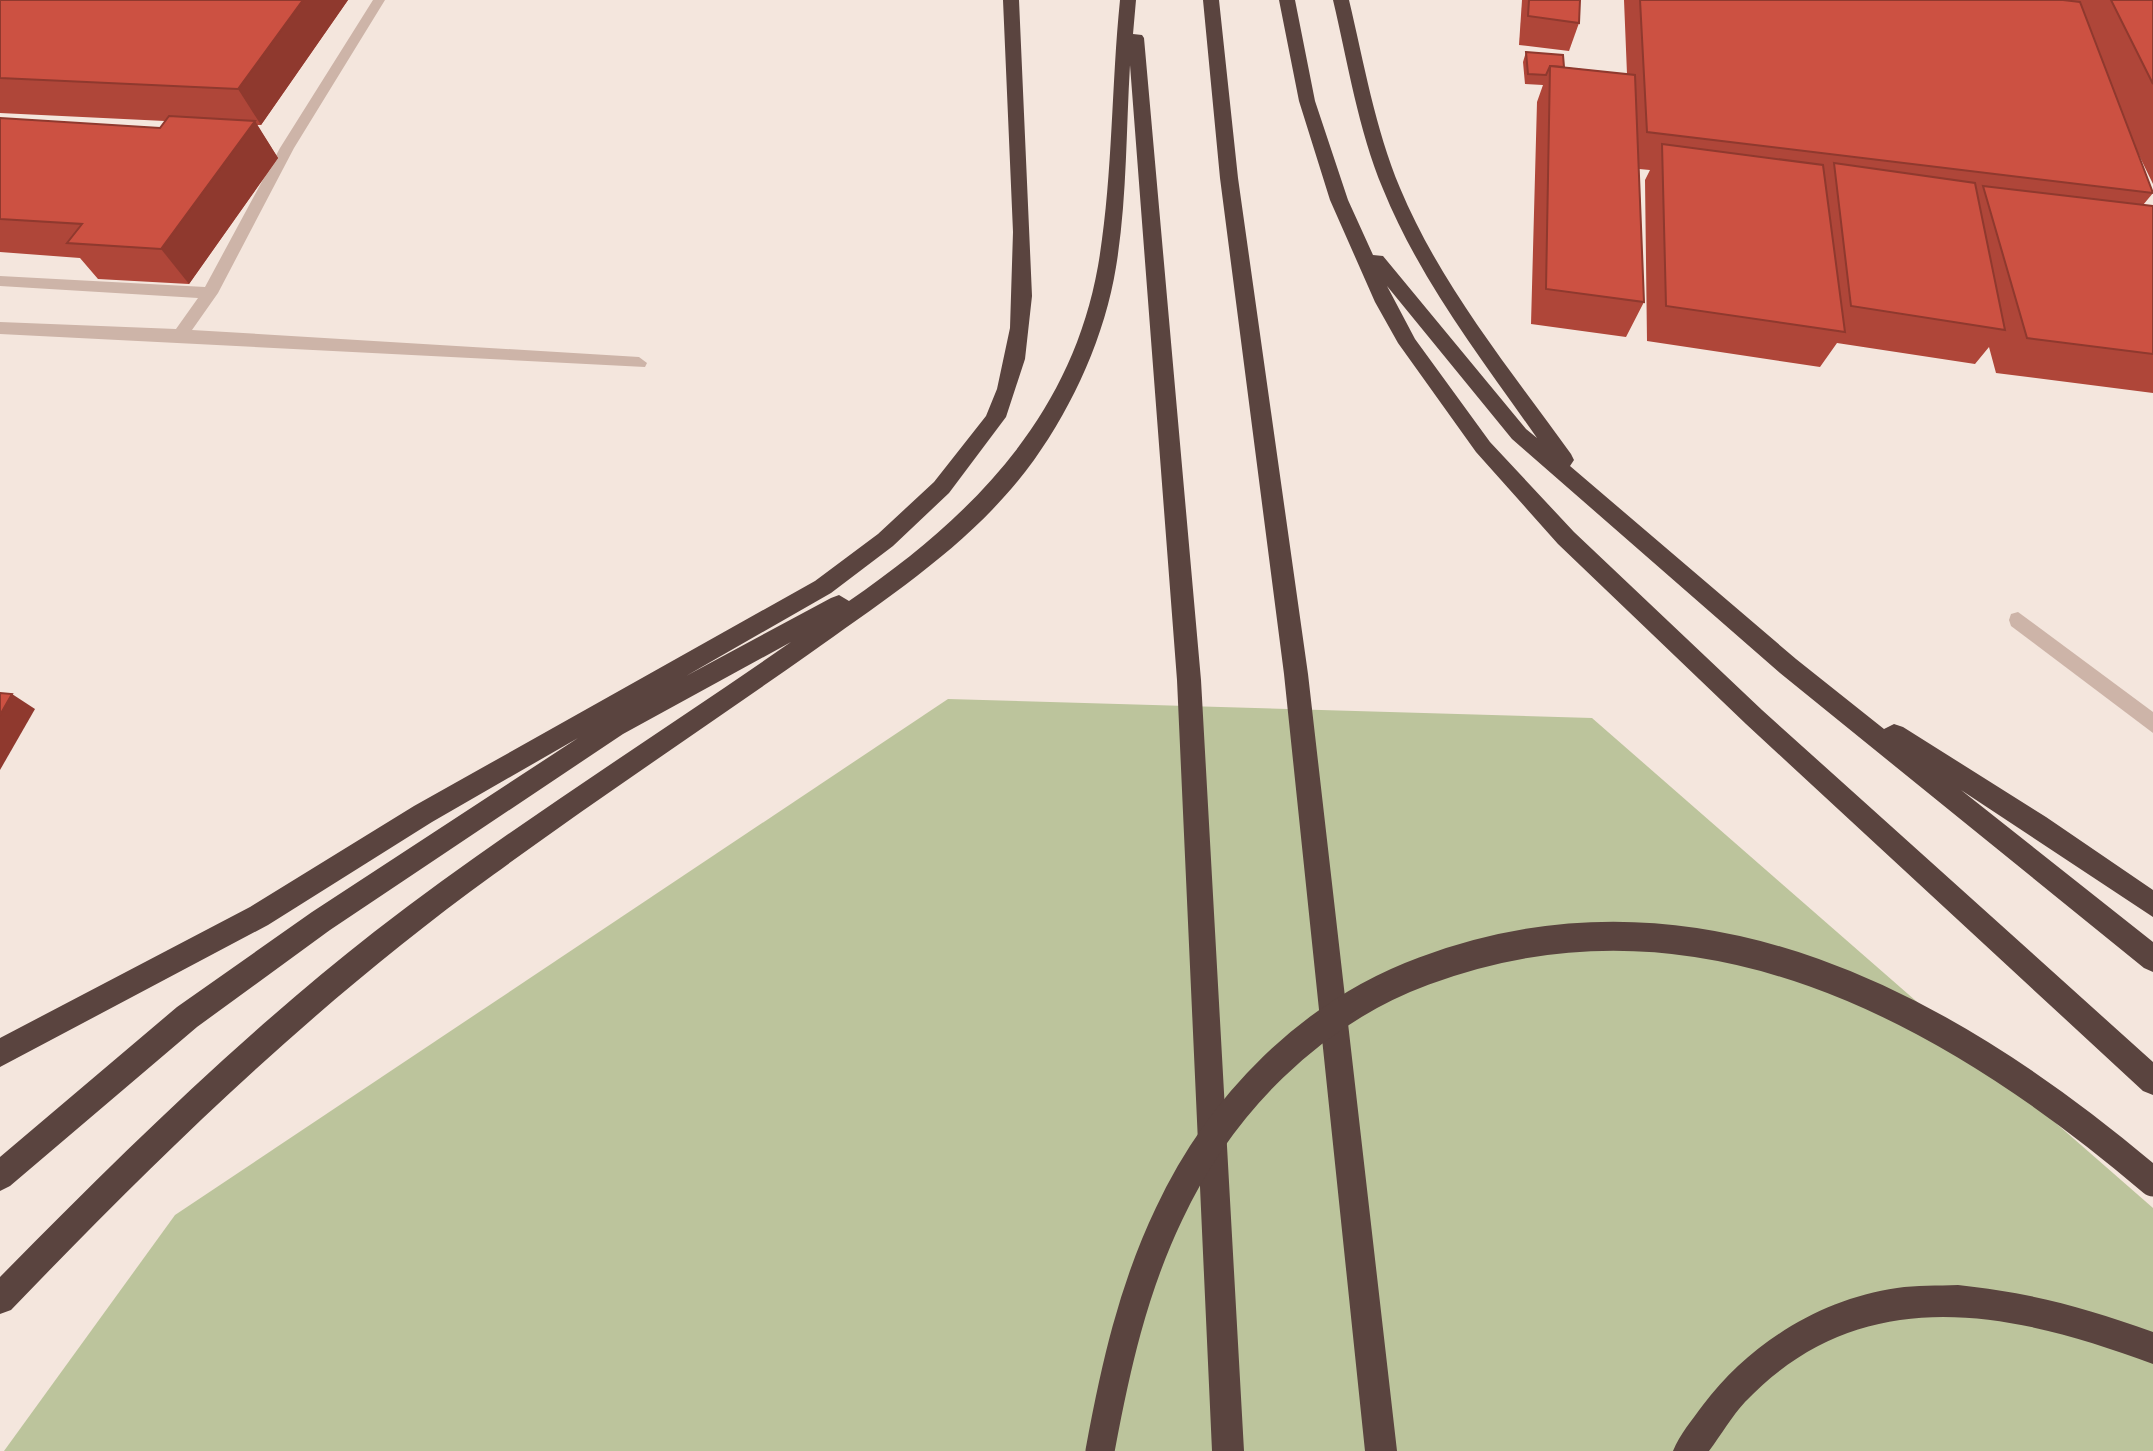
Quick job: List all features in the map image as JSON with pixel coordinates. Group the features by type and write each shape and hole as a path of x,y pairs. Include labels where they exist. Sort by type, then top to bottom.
{"highway":[{"path":"0,1053 259,916 423,814 823,587 881,547 926,505 961,465 995,418 1010,377 1018,332 1023,263 1011,0"},
{"path":"0,1299 187,1110 358,960 556,815 742,690 938,550 994,495 1031,450 1051,416 1089,336 1101,295 1109,254 1130,0"},
{"path":"1130,0 1189,680 1228,1451"},
{"path":"1211,0 1229,178 1296,674 1381,1451"},
{"path":"1287,0 1307,101 1339,200 1385,302 1408,343 1483,447 1566,538 1754,717 2153,1081"},
{"path":"1341,0 1380,159 1393,192 1435,271 1584,489"},
{"path":"1357,236 1519,434 1788,666 2153,959"},
{"path":"0,1176 187,1017 321,921 615,727 938,550"},
{"path":"1788,666 2037,825 2153,905"},
{"path":"1100,1451 1118,1350 1144,1270 1201,1155 1244,1096 1279,1056 1352,1002 1422,968 1506,944 1549,936 1592,934 1679,939 1758,957 1859,990 1918,1018 1980,1054 2098,1137 2153,1182"},
{"path":"1689,1451 1714,1412 1756,1367 1829,1320 1873,1307 1928,1301 2023,1305 2077,1318 2153,1348"}],"lane":[{"path":"180,335 210,293 279,147 379,0"},
{"path":"0,281 210,293"},
{"path":"0,328 180,335 639,363"},
{"path":"2018,620 2153,724"}],"green space":[{"path":"948,699 1592,718 2153,1208 2153,1451 4,1451 175,1215"}],"building":[{"path":"0,0 303,0 238,89 0,78"},
{"path":"1529,0 1580,0 1579,23 1528,16"},
{"path":"1640,0 2080,2 2153,193 1647,132"},
{"path":"2111,0 2153,0 2153,84"},
{"path":"1526,52 1563,55 1564,67 1550,66 1546,75 1528,74"},
{"path":"1550,66 1635,75 1644,302 1546,289"},
{"path":"169,116 255,121 161,249 67,243 82,224 0,219 0,118 160,128"},
{"path":"1662,144 1823,165 1845,332 1666,306"},
{"path":"1834,163 1975,183 2005,330 1851,306"},
{"path":"1983,186 2153,206 2153,354 2027,338"},
{"path":"0,693 12,694 0,715"}]}
